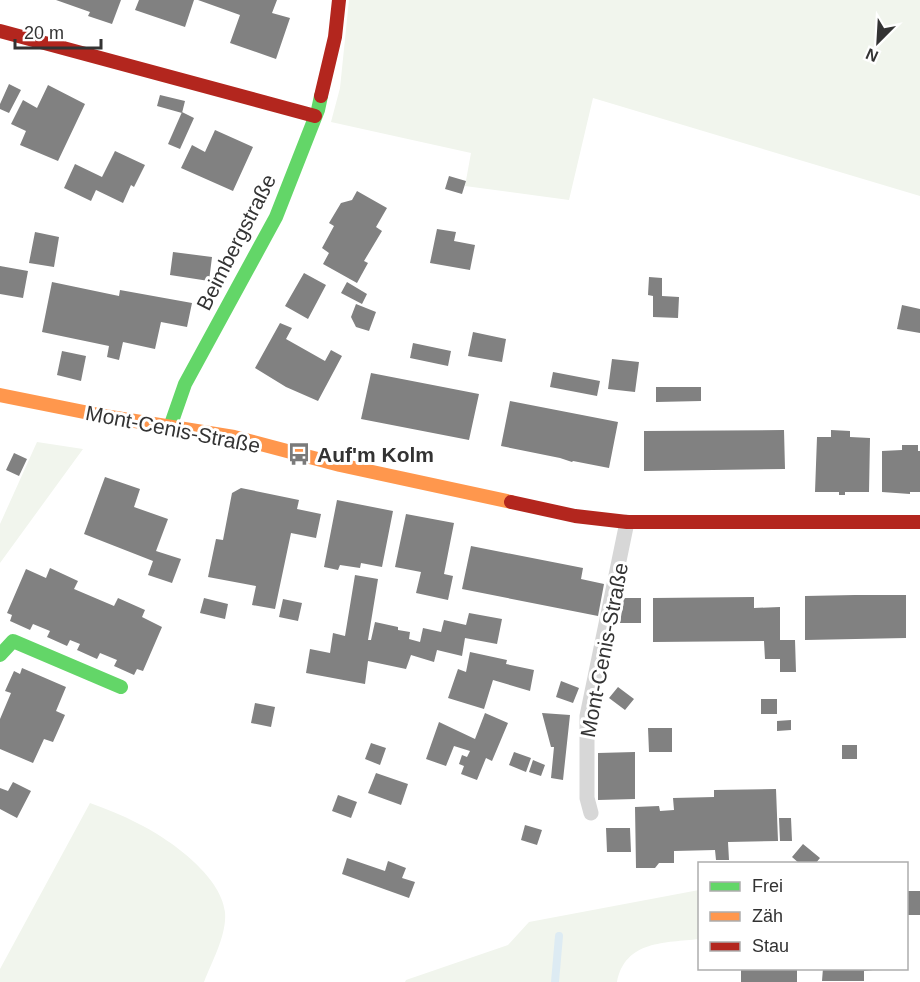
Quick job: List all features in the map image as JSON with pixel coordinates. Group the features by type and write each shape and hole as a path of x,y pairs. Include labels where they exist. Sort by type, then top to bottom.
{"street":[{"name":"Beimbergstraße","path":"170,427 185,384 276,217 315,116 335,36 339,0"},
{"path":"0,31 315,116"},
{"name":"Mont-Cenis-Straße","path":"0,395 104,417 234,437 340,465 575,516 627,522 920,522"},
{"path":"0,655 13,641 121,687"}],"lane":[{"name":"Mont-Cenis-Straße","path":"591,813 587,798 588,716 627,522"}],"shaded area":[{"path":"349,0 920,0 920,196 593,98 569,200 465,186 471,153 331,122 340,88"},
{"path":"37,442 83,449 0,563 0,524"},
{"path":"90,803 131,820 163,838 191,859 214,885 221,898 225,921 218,948 204,982 0,982 0,969"},
{"path":"698,890 698,939 661,943 638,951 621,968 617,982 405,982 508,945 529,922"}],"building":[{"path":"56,0 121,0 112,24 88,16 90,12"},
{"path":"139,0 194,0 185,27 135,10"},
{"path":"198,0 277,0 272,13 290,18 276,59 230,43 240,15"},
{"path":"9,84 21,90 9,113 0,109 0,104"},
{"path":"48,85 85,104 58,161 20,145 26,131 11,124 23,100 37,108"},
{"path":"160,95 185,101 182,113 157,106"},
{"path":"182,112 194,118 180,149 168,144"},
{"path":"215,130 253,147 233,191 181,168 192,145 205,152"},
{"path":"115,151 145,165 134,187 131,185 123,203 96,190 91,201 64,188 75,164 102,177"},
{"path":"449,176 466,181 462,194 445,189"},
{"path":"357,191 387,208 376,227 382,231 364,261 368,263 357,283 323,264 329,253 322,248 334,226 329,223 341,203 352,200"},
{"path":"437,229 456,232 454,241 475,245 470,270 430,263"},
{"path":"35,232 59,237 54,267 29,263"},
{"path":"173,252 212,257 209,281 170,275"},
{"path":"0,266 28,271 23,298 0,294"},
{"path":"304,273 326,285 308,319 285,306"},
{"path":"649,277 662,278 662,296 679,297 678,318 653,317 653,296 648,295"},
{"path":"52,282 119,296 120,290 192,303 187,327 161,322 155,349 123,342 119,360 107,357 109,346 42,332"},
{"path":"347,282 367,294 362,304 341,293"},
{"path":"356,304 376,312 369,331 356,327 351,317"},
{"path":"902,305 920,309 920,333 897,329"},
{"path":"280,323 292,328 286,339 325,361 331,350 342,356 318,401 286,387 255,368"},
{"path":"473,332 506,339 502,362 468,356"},
{"path":"413,343 451,351 448,366 410,358"},
{"path":"62,351 86,356 81,381 57,375"},
{"path":"612,359 639,362 635,392 608,389"},
{"path":"553,372 600,381 597,396 550,387"},
{"path":"371,373 479,394 469,440 361,419"},
{"path":"656,387 701,387 701,401 656,402"},
{"path":"510,401 618,422 609,468 501,446"},
{"path":"784,430 785,469 644,471 644,431"},
{"path":"831,430 850,431 850,437 870,438 869,492 845,492 845,495 839,495 839,492 815,492 817,437 831,437"},
{"path":"902,445 918,445 920,492 910,492 910,494 882,492 882,451 902,450"},
{"path":"14,453 27,459 19,476 6,470"},
{"path":"105,477 140,489 134,507 168,519 156,551 181,559 172,583 148,575 153,561 84,534"},
{"path":"241,488 299,500 297,509 321,514 316,538 291,533 275,609 252,605 256,586 208,577 216,539 223,540 232,493"},
{"path":"337,500 393,511 382,567 361,563 360,568 340,565 338,570 324,567"},
{"path":"406,514 454,523 444,574 453,576 448,600 416,593 421,572 395,567"},
{"path":"471,546 583,568 581,579 604,584 598,616 462,589"},
{"path":"50,568 78,581 74,589 114,606 118,598 145,610 142,617 162,627 143,671 137,669 134,675 114,666 117,660 100,653 97,659 77,650 80,644 70,640 67,646 47,637 50,631 33,624 30,630 10,621 12,615 7,613 26,569 46,578"},
{"path":"355,575 378,579 368,640 371,640 375,622 410,632 409,639 420,642 423,628 441,632 444,620 466,625 469,613 502,619 497,644 465,638 462,656 437,650 434,662 411,655 406,669 368,661 365,684 306,673 310,649 330,653 333,633 345,636"},
{"path":"906,595 906,638 805,640 805,596"},
{"path":"754,597 754,608 780,607 780,640 795,640 796,672 780,672 780,659 765,659 764,641 653,642 653,598"},
{"path":"204,598 228,604 225,619 200,613"},
{"path":"624,598 641,598 641,623 620,623"},
{"path":"283,599 302,603 298,621 279,617"},
{"path":"470,652 507,660 506,664 534,670 530,691 493,680 484,709 448,698 458,669 466,672"},
{"path":"22,668 66,687 56,711 65,715 53,742 44,739 33,763 0,749 0,719 11,693 5,691 14,671 20,674"},
{"path":"561,681 579,688 573,703 556,697"},
{"path":"618,687 634,699 625,710 609,698"},
{"path":"761,699 777,699 777,714 761,714"},
{"path":"255,703 275,707 271,727 251,723"},
{"path":"485,713 508,723 492,761 486,758 477,780 461,774 464,766 459,764 462,755 467,757 470,751 454,746 446,766 426,759 439,722 475,739"},
{"path":"542,713 570,715 563,780 551,778 554,747 551,747"},
{"path":"791,720 791,730 777,731 777,721"},
{"path":"648,728 672,728 672,752 649,752"},
{"path":"371,743 386,748 380,765 365,759"},
{"path":"842,745 857,745 857,759 842,759"},
{"path":"514,752 531,758 526,772 509,765"},
{"path":"635,752 635,799 598,800 598,753"},
{"path":"533,760 545,765 541,776 529,772"},
{"path":"376,773 408,784 401,805 368,793"},
{"path":"13,782 31,791 17,818 0,809 0,788 8,791"},
{"path":"776,789 778,841 728,842 729,860 716,860 715,850 674,851 674,863 659,863 655,868 636,868 635,807 659,806 660,811 674,810 673,798 714,797 714,790"},
{"path":"338,795 357,802 351,818 332,811"},
{"path":"779,818 791,818 792,841 780,841"},
{"path":"525,825 542,830 537,845 521,840"},
{"path":"606,828 630,828 631,852 607,852"},
{"path":"803,844 820,858 817,862 798,862 792,857"},
{"path":"347,858 385,871 388,861 406,868 402,878 415,882 409,898 342,874"},
{"path":"908,891 920,891 920,915 908,915"},
{"path":"741,970 797,970 797,982 741,982"},
{"path":"823,970 873,970 864,971 864,981 822,981"}],"waterway":[{"path":"555,982 559,936"}],"traffic: fast":[{"path":"170,427 185,384 276,217 318,110 321,96"},
{"path":"0,655 13,641 121,687"}],"traffic: slow":[{"path":"0,395 104,416 234,437 340,465 511,502"}],"traffic: jam":[{"path":"321,96 335,37 339,0"},
{"path":"0,31 315,116"},
{"path":"511,502 575,516 627,522 920,522"}],"place":[{"name":"Auf'm Kolm","path":"299,454"}]}
